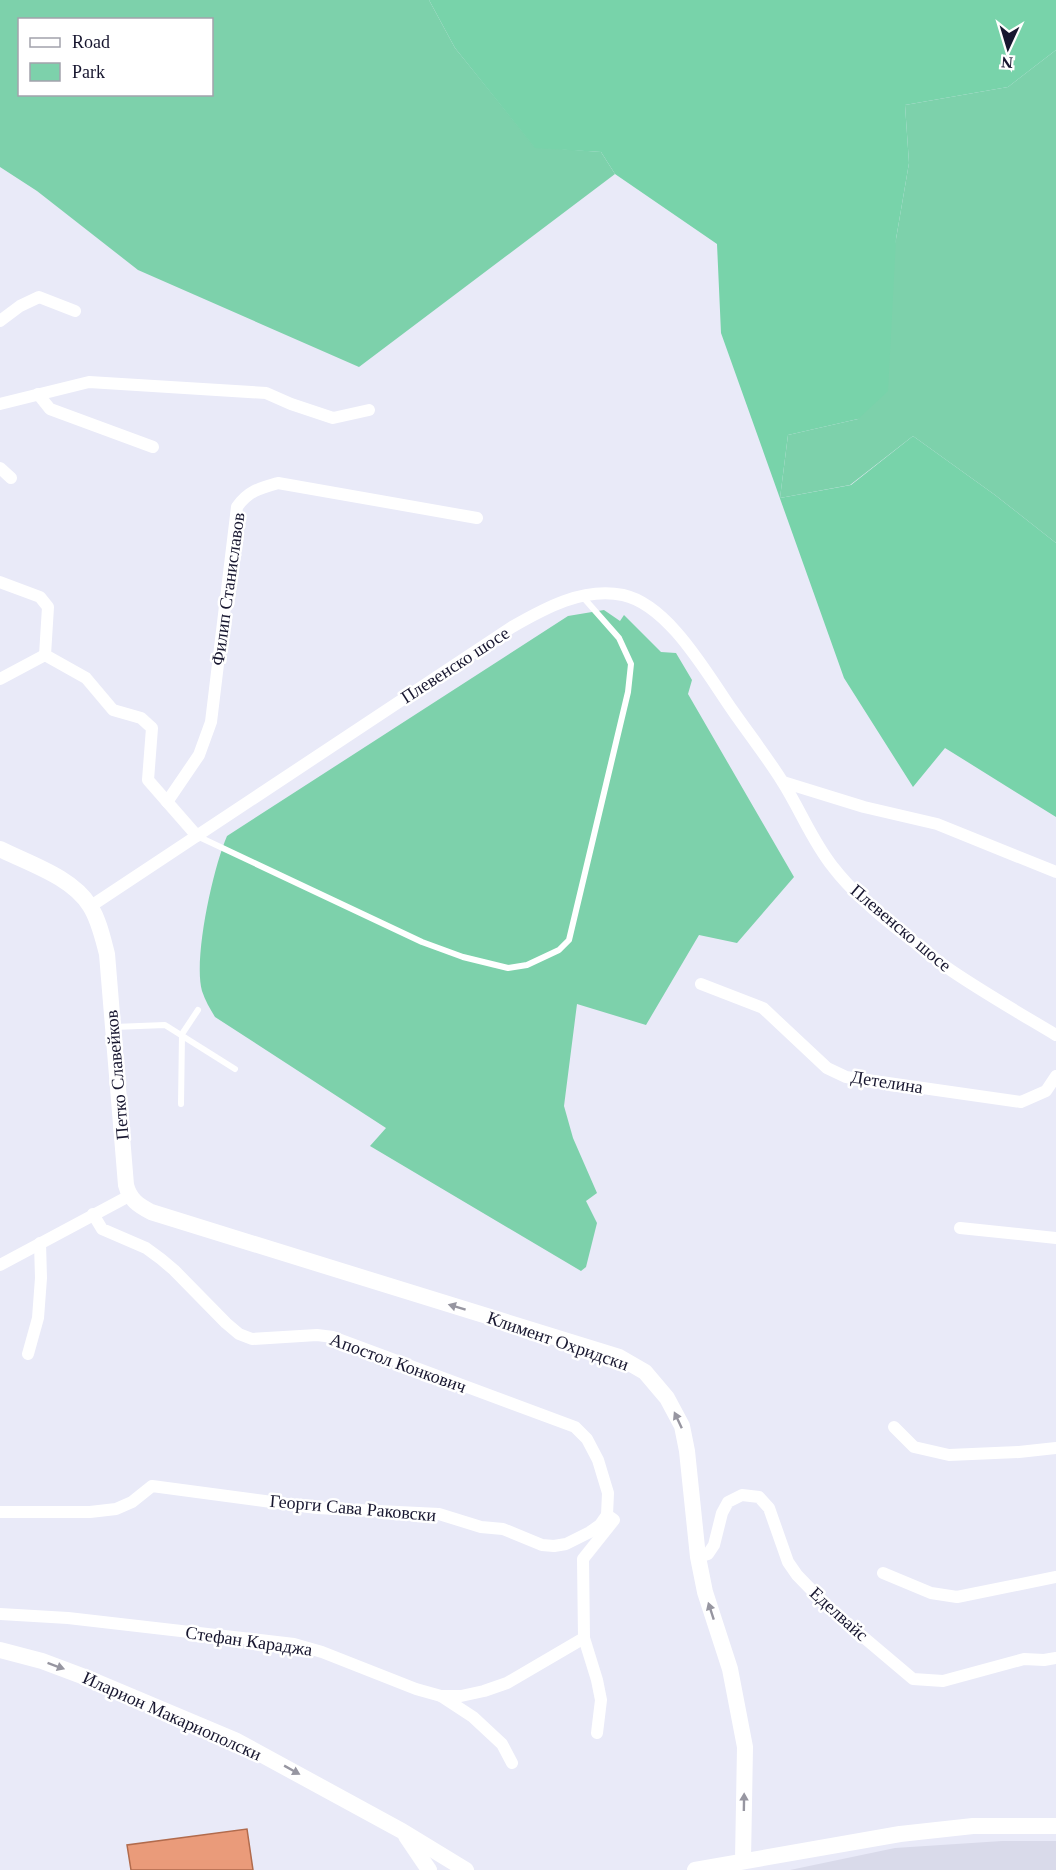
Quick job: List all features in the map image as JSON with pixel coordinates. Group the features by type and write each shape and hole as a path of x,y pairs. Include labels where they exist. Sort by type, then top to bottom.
{"street":[{"path":"0,321 20,306 39,297 75,311"},
{"path":"0,404 89,382 266,393 333,418 369,410"},
{"path":"38,394 50,409 153,447"},
{"path":"0,468 11,478"},
{"name":"Филип Станиславов","path":"167,802 199,755 211,722 237,507 245,496 257,489 278,483 477,518"},
{"path":"0,582 40,597 48,607 45,656"},
{"name":"Плевенско шосе","path":"91,906 512,627 542,610 582,596 605,594 634,598 647,605 670,626 783,782 822,852 859,895 891,924 950,970 1056,1035"},
{"path":"45,656 86,678 113,710 141,718 152,728 148,780 197,836"},
{"path":"0,679 45,656"},
{"path":"783,782 864,807 937,824 1056,872"},
{"path":"0,849 59,878 79,892 91,906"},
{"name":"Петко Славейков","path":"91,906 108,954 126,1185 129,1196"},
{"name":"Детелина","path":"701,984 763,1008 827,1068 846,1077 1021,1102 1046,1091 1056,1076"},
{"path":"0,1265 129,1196"},
{"name":"Климент Охридски","path":"129,1196 137,1205 151,1212 619,1358 645,1372 667,1398 682,1426 687,1451 698,1557 705,1592 730,1669 745,1747 743,1860"},
{"name":"Апостол Конкович","path":"93,1214 102,1228 146,1248 161,1258 239,1334 252,1339 317,1335 333,1337 575,1427 587,1439 598,1460 608,1493 607,1515"},
{"path":"960,1228 1056,1238"},
{"path":"28,1354 38,1318 41,1278 40,1243"},
{"path":"894,1427 914,1447 949,1455 1056,1448"},
{"name":"Георги Сава Раковски","path":"0,1512 90,1512 116,1509 132,1502 152,1486 317,1508 439,1514 481,1527 503,1528 542,1545 554,1546 566,1544 590,1532 600,1525 607,1515"},
{"name":"Еделвайс","path":"698,1557 708,1554 714,1545 722,1513 728,1502 742,1495 759,1497 769,1508 788,1562 797,1575 829,1608 913,1679 943,1681 1024,1659 1056,1658"},
{"path":"597,1733 601,1700 584,1638 583,1559 614,1520 607,1515"},
{"path":"883,1573 931,1593 957,1597 1056,1577"},
{"name":"Стефан Караджа","path":"0,1614 68,1618 294,1644 322,1652 416,1689 441,1695 461,1696 507,1683 584,1638"},
{"name":"Иларион Макариополски","path":"0,1650 42,1661 90,1679 235,1740 402,1831 466,1870"},
{"path":"441,1695 473,1717 502,1744 512,1763"},
{"path":"695,1870 900,1833 973,1826 1056,1826"},
{"name":"Иларион Макариополски","path":"402,1831 429,1870"}],"lane":[{"path":"197,836 422,942 463,957 508,968 527,965 559,950 569,940 628,692 631,664 619,638 582,596"},
{"path":"181,1104 182,1034 198,1010"},
{"path":"113,1028 165,1024 235,1069"}],"shaded area":[{"path":"1002,1841 1056,1841 1056,1870 790,1870 895,1848"}],"green space":[{"path":"0,0 429,0 455,48 535,147 601,152 615,174 359,367 138,270 37,191 0,167"},
{"path":"429,0 1056,0 1056,50 1008,87 905,105 909,163 896,239 888,391 858,419 788,435 780,498 851,485 913,436 995,495 1056,543 1056,817 945,748 913,787 844,678 721,333 717,244 615,174 601,152 535,148 455,48"},
{"path":"1056,50 1056,543 995,495 913,436 850,485 780,498 788,435 858,419 896,239 909,163 905,105 1008,87"},
{"path":"604,610 620,621 624,615 661,652 676,653 692,680 688,694 794,877 737,943 699,935 646,1025 577,1004 564,1106 573,1138 597,1193 586,1201 597,1223 586,1267 581,1271 370,1146 386,1128 215,1017 202,991 200,958 206,913 216,869 227,836 568,616"}],"building":[{"path":"247,1829 253,1870 131,1870 127,1845"}]}
